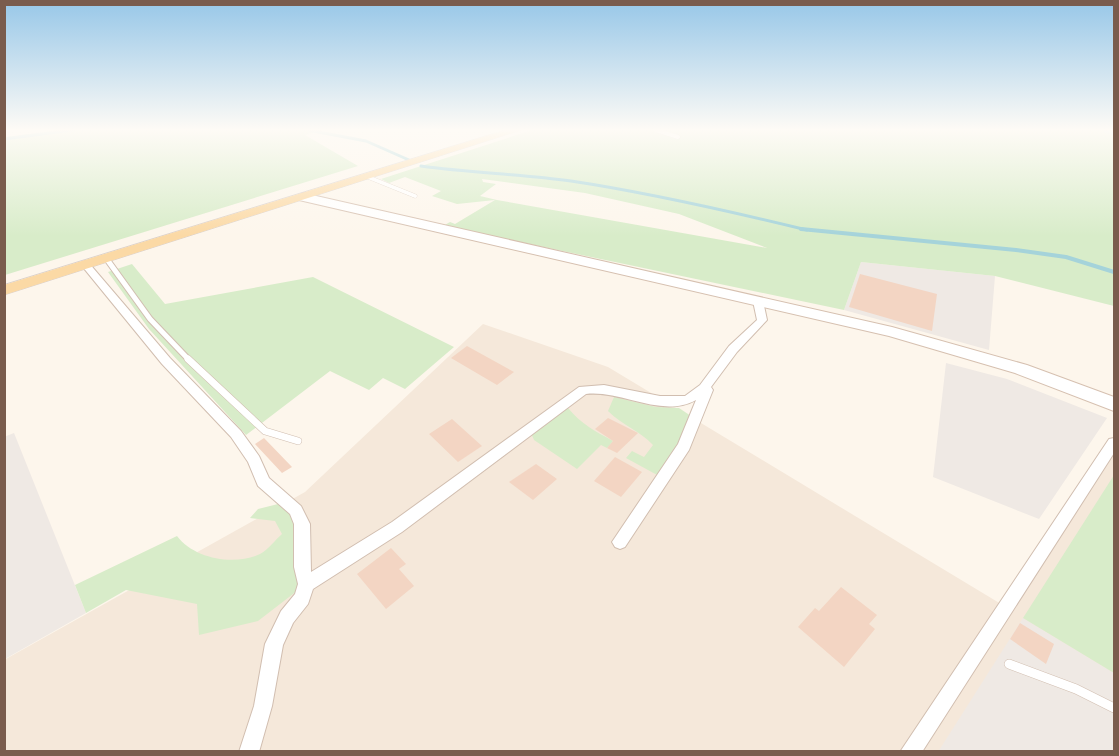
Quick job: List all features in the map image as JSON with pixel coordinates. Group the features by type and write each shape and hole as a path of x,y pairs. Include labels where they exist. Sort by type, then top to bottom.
{"main road":[{"path":"4,290 405,165"}],"street":[{"path":"303,197 892,332 1011,366 1114,404"},
{"path":"85,264 165,361 236,434 254,460 263,482 296,510 302,524 302,567 306,584 303,598 287,617 274,644 263,706 249,752"},
{"path":"306,584 397,527 583,390 611,390 672,403 687,402 699,395 732,350 762,320 758,301"},
{"path":"620,542 684,446 709,383"},
{"path":"914,750 1114,443"}],"lane":[{"path":"368,177 415,196"},
{"path":"106,258 150,319 211,383 265,430 298,441"},
{"path":"1009,664 1044,679 1098,697 1114,708"}],"shaded area":[{"path":"861,262 995,276 989,350 844,310"},
{"path":"483,324 608,367 1006,607 1114,443 1114,751 5,751 4,660 305,492"},
{"path":"946,363 1007,379 1107,418 1039,519 933,477"},
{"path":"14,433 86,613 5,659 4,437"},
{"path":"1023,618 1114,673 1114,751 938,752"}],"green space":[{"path":"5,165 358,166 5,275"},
{"path":"423,165 1114,165 1114,306 995,276 861,262 844,310 443,226 450,222 455,224 495,200 457,204 432,196 441,191 405,177 389,183 381,179","holes":["482,179 585,193 679,214 767,248 480,196 496,184 483,182"]},
{"path":"132,264 165,304 313,277 454,347 405,389 383,378 369,390 330,371 246,435 149,329 108,272"},
{"path":"614,397 656,407 679,408 691,416 678,447 659,476 626,458 632,451 644,457 653,445 608,411"},
{"path":"569,403 568,408 578,418 613,441 607,448 601,445 577,469 534,440 531,433"},
{"path":"1114,475 1114,673 1023,618"},
{"path":"286,502 296,510 306,584 258,621 199,635 197,604 126,590 86,613 75,585 177,536 194,550 216,558 227,560 250,558 260,554 282,534 275,521 250,518 258,509"}],"building":[{"path":"860,274 937,294 932,331 849,307"},
{"path":"467,346 514,372 497,385 451,358"},
{"path":"608,418 638,433 617,453 607,448 613,441 595,429"},
{"path":"452,419 482,446 458,462 429,434"},
{"path":"264,438 292,467 282,473 255,444"},
{"path":"615,457 642,472 621,497 594,481"},
{"path":"536,464 557,479 533,500 509,482"},
{"path":"391,548 406,564 399,569 414,586 386,609 357,574"},
{"path":"841,587 877,615 869,624 875,629 844,667 798,627 815,608 819,611"},
{"path":"1020,623 1054,644 1046,664 1010,639"}],"waterway":[{"path":"421,166 601,186 690,203 804,229"},
{"path":"804,229 1016,250 1066,257 1114,272"}]}
